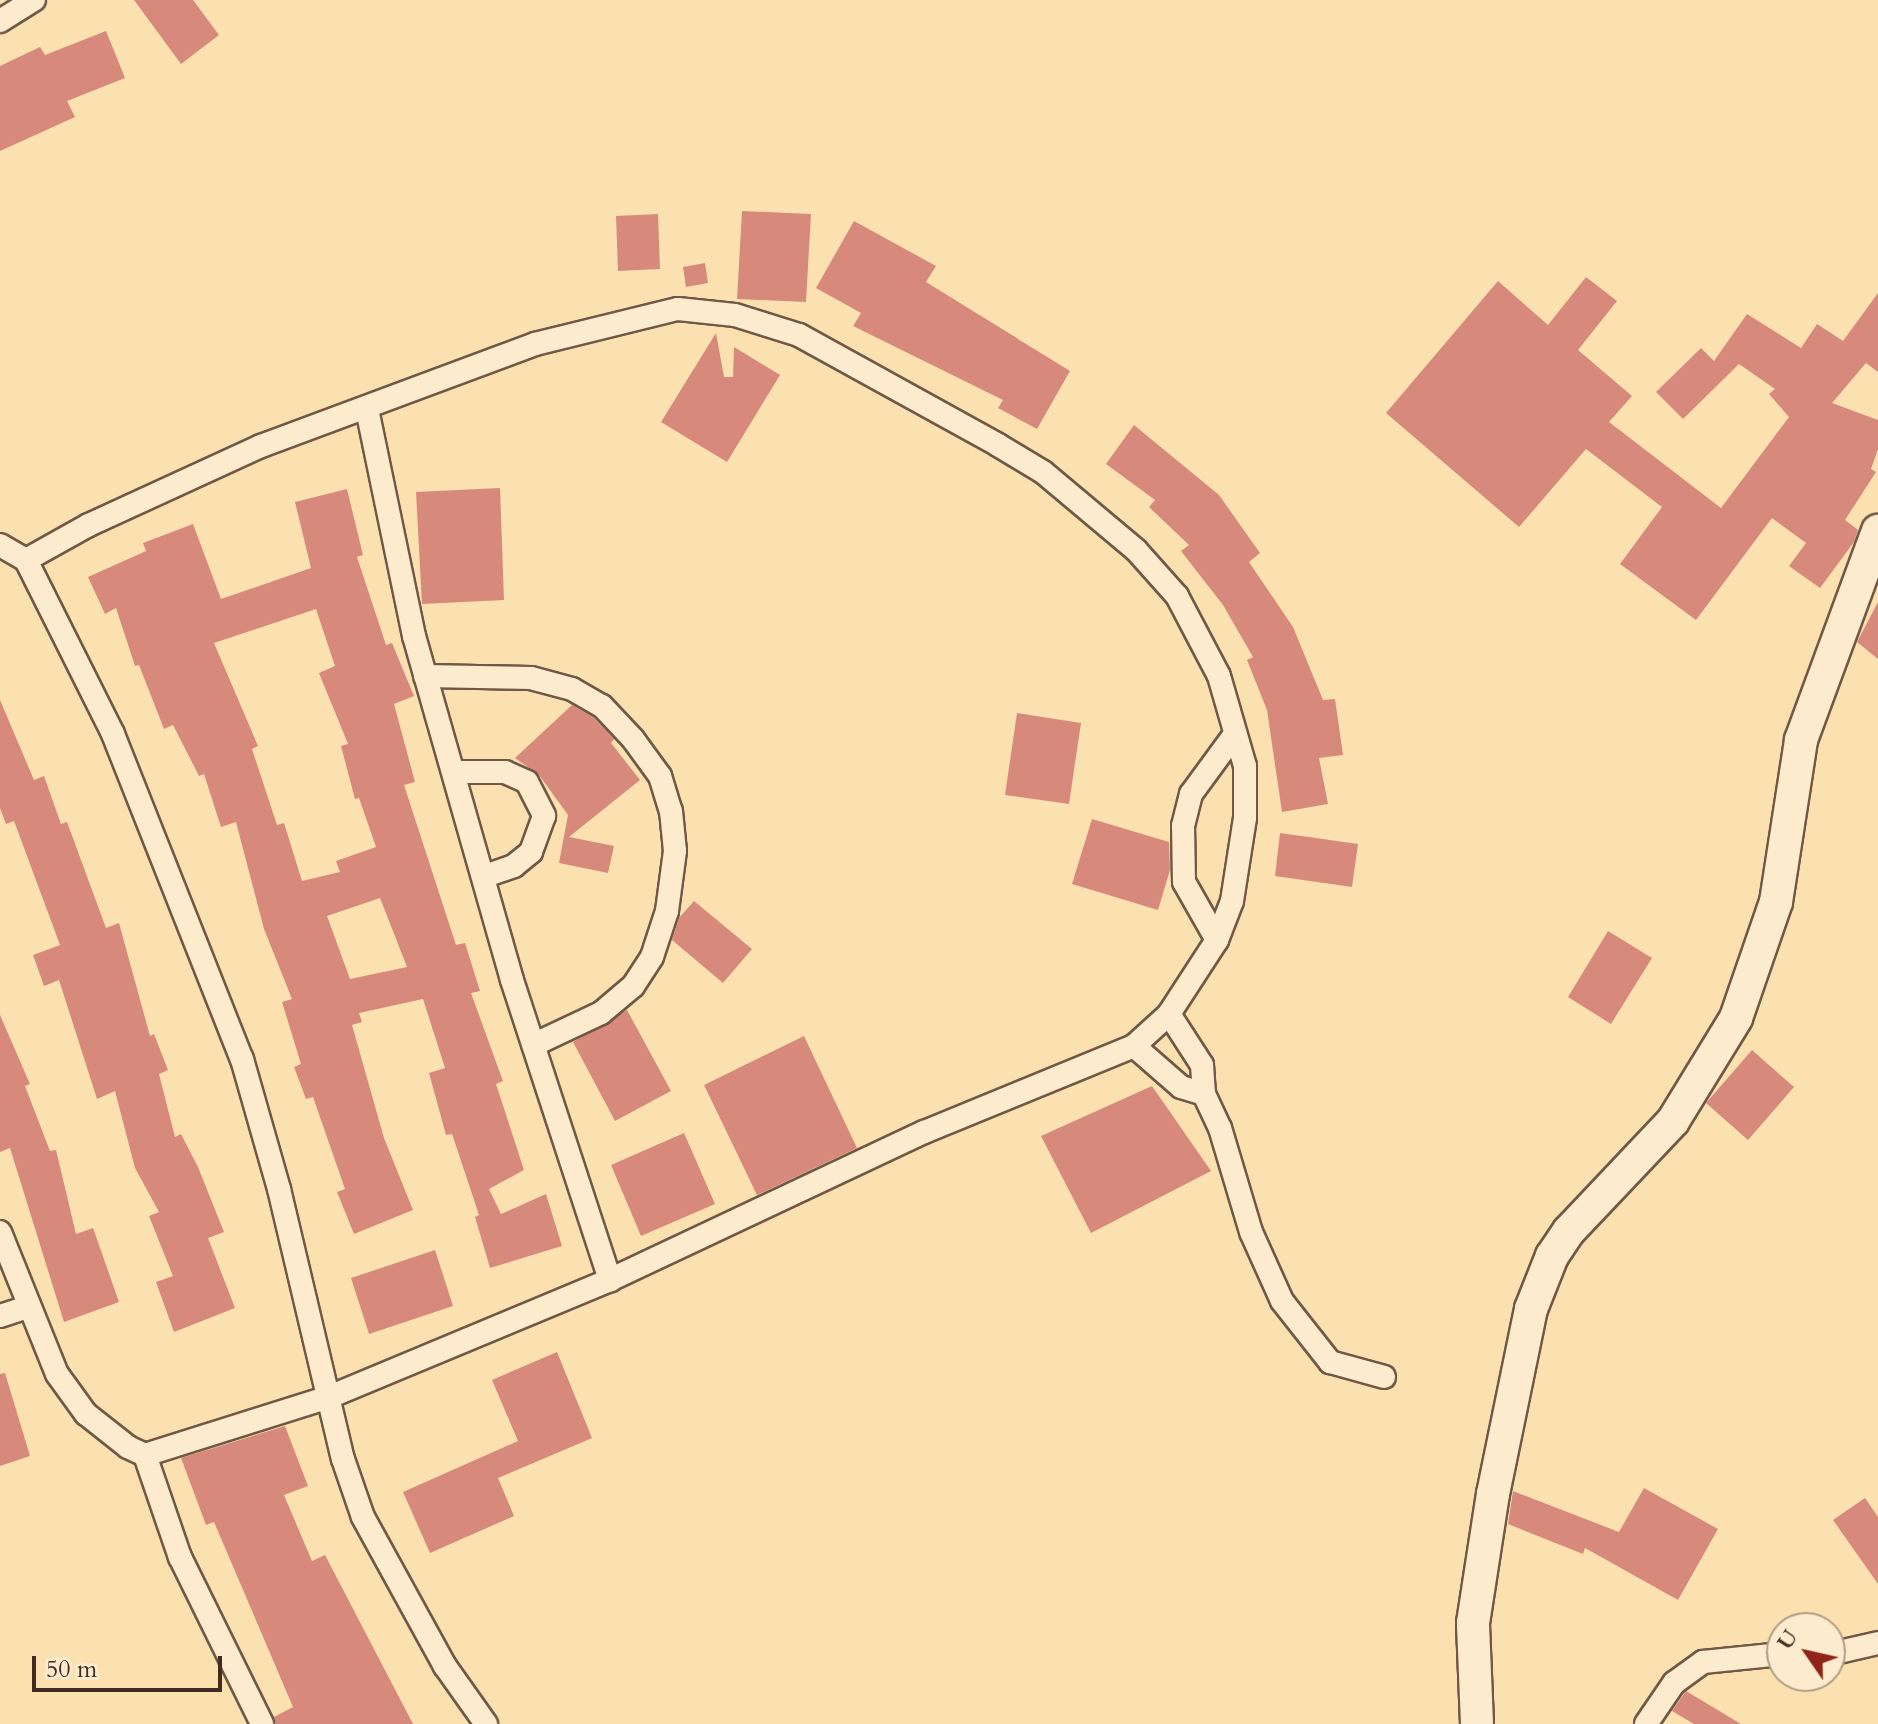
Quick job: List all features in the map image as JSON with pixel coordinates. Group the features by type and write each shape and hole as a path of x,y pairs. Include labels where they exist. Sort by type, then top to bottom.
{"main road":[{"path":"1477,1724 1473,1623 1493,1494 1531,1309 1552,1256 1569,1231 1644,1158 1673,1121 1736,1018 1776,902 1801,740 1873,571 1878,531"}],"street":[{"path":"0,21 34,0"},
{"path":"26,560 89,525 261,446 535,344 678,309 735,315 799,335 1043,472 1136,550 1196,627 1219,676 1245,766 1245,818 1232,901 1217,940 1169,1014 1134,1046 868,1157 610,1280 329,1397 145,1455"},
{"path":"367,409 425,676 456,772 533,1045 610,1280"},
{"path":"0,545 26,560 113,734 237,1045 279,1189 329,1397 363,1517 445,1666 486,1724"},
{"path":"425,676 516,676 572,689 602,706 633,739 660,776 671,811 675,851 667,911 652,957 633,986 601,1013 533,1045"},
{"path":"1217,940 1184,882 1183,826 1191,794 1235,734"},
{"path":"456,772 505,772 527,782 544,816 531,852 514,866 485,876"},
{"path":"1169,1014 1195,1046 1206,1077 1204,1094 1220,1128 1251,1232 1282,1301 1330,1362 1384,1377"},
{"path":"1134,1046 1181,1087 1204,1094"},
{"path":"0,1232 27,1307 70,1395 112,1438 145,1455 180,1557 262,1724"},
{"path":"0,1316 27,1307"},
{"path":"1846,1650 1878,1643"},
{"path":"1646,1724 1674,1683 1703,1662 1766,1656"}],"building":[{"path":"134,0 193,0 219,35 181,64"},
{"path":"106,31 125,78 67,101 75,117 0,151 0,66 40,47 45,55"},
{"path":"742,211 811,214 806,302 737,299"},
{"path":"658,214 660,269 618,271 616,216"},
{"path":"854,221 936,266 926,282 1070,371 1037,429 998,408 1003,400 853,326 861,313 816,288"},
{"path":"705,263 708,283 686,287 683,267"},
{"path":"1586,277 1617,301 1578,350 1632,396 1609,422 1721,508 1789,417 1769,394 1775,389 1739,364 1683,419 1656,392 1701,348 1714,361 1747,314 1801,348 1817,324 1843,341 1878,293 1878,372 1866,363 1832,403 1878,420 1878,449 1871,469 1876,472 1845,520 1858,530 1854,542 1820,588 1789,566 1806,543 1772,518 1696,620 1620,564 1662,507 1586,449 1519,527 1386,413 1498,281 1548,325"},
{"path":"716,333 724,377 733,377 734,347 780,375 727,462 661,422"},
{"path":"1134,425 1219,495 1260,553 1249,562 1293,627 1323,700 1335,699 1343,755 1319,758 1328,804 1282,812 1267,710 1247,660 1253,657 1223,605 1181,551 1189,545 1149,507 1155,500 1106,464"},
{"path":"500,488 504,600 422,604 416,492"},
{"path":"347,489 363,555 357,557 386,645 392,643 414,696 394,704 415,782 404,785 456,945 465,943 480,991 471,993 503,1081 496,1084 524,1170 489,1189 501,1214 546,1194 562,1246 490,1268 475,1217 479,1215 452,1134 446,1135 429,1073 445,1068 423,999 359,1013 362,1022 352,1025 384,1138 413,1210 354,1234 337,1192 345,1189 313,1097 306,1099 294,1067 301,1064 282,1002 292,999 264,929 236,822 221,827 204,774 199,776 173,725 164,729 139,665 135,666 116,608 105,614 88,577 146,551 143,543 193,524 221,599 311,568 295,502","holes":["316,609 335,666 319,673 348,744 341,746 355,799 359,798 376,847 336,861 340,872 302,881 284,823 277,825 252,749 258,746 214,643","380,898 407,967 350,979 327,916"]},
{"path":"1878,602 1878,659 1857,642"},
{"path":"0,700 34,780 44,776 61,824 67,822 106,928 119,923 150,1036 154,1034 168,1070 159,1074 175,1137 181,1134 224,1232 208,1238 235,1308 174,1332 156,1282 173,1276 149,1216 159,1212 135,1168 115,1091 97,1099 59,980 44,986 33,955 60,945 14,821 6,824 0,808"},
{"path":"572,705 593,717 614,739 611,743 640,780 569,837 614,846 608,873 559,863 568,815 539,775 515,758"},
{"path":"1017,713 1081,723 1069,804 1005,795"},
{"path":"1092,819 1169,842 1170,870 1158,910 1072,884"},
{"path":"1280,833 1358,844 1352,887 1275,876"},
{"path":"694,901 752,949 723,983 672,940 679,918"},
{"path":"1608,931 1652,958 1611,1024 1568,997"},
{"path":"627,1010 671,1091 615,1121 573,1042"},
{"path":"0,1015 30,1084 25,1086 50,1151 56,1150 76,1234 93,1228 119,1302 64,1322 10,1148 0,1152"},
{"path":"804,1036 857,1148 757,1195 704,1085"},
{"path":"1752,1050 1794,1087 1748,1140 1706,1103"},
{"path":"1152,1086 1211,1171 1091,1233 1041,1136"},
{"path":"684,1133 715,1204 641,1236 611,1165"},
{"path":"435,1250 453,1306 369,1334 351,1278"},
{"path":"557,1352 592,1438 498,1478 514,1516 430,1553 403,1492 518,1441 492,1380"},
{"path":"5,1373 30,1456 0,1466 0,1374"},
{"path":"285,1426 308,1486 284,1495 312,1561 325,1555 413,1724 276,1724 274,1717 293,1707 214,1522 206,1525 181,1458"},
{"path":"1644,1488 1718,1529 1678,1600 1585,1548 1583,1554 1508,1524 1513,1491 1619,1532"},
{"path":"1865,1498 1878,1517 1878,1584 1833,1520"},
{"path":"1686,1691 1741,1724 1694,1724 1672,1711"}]}
